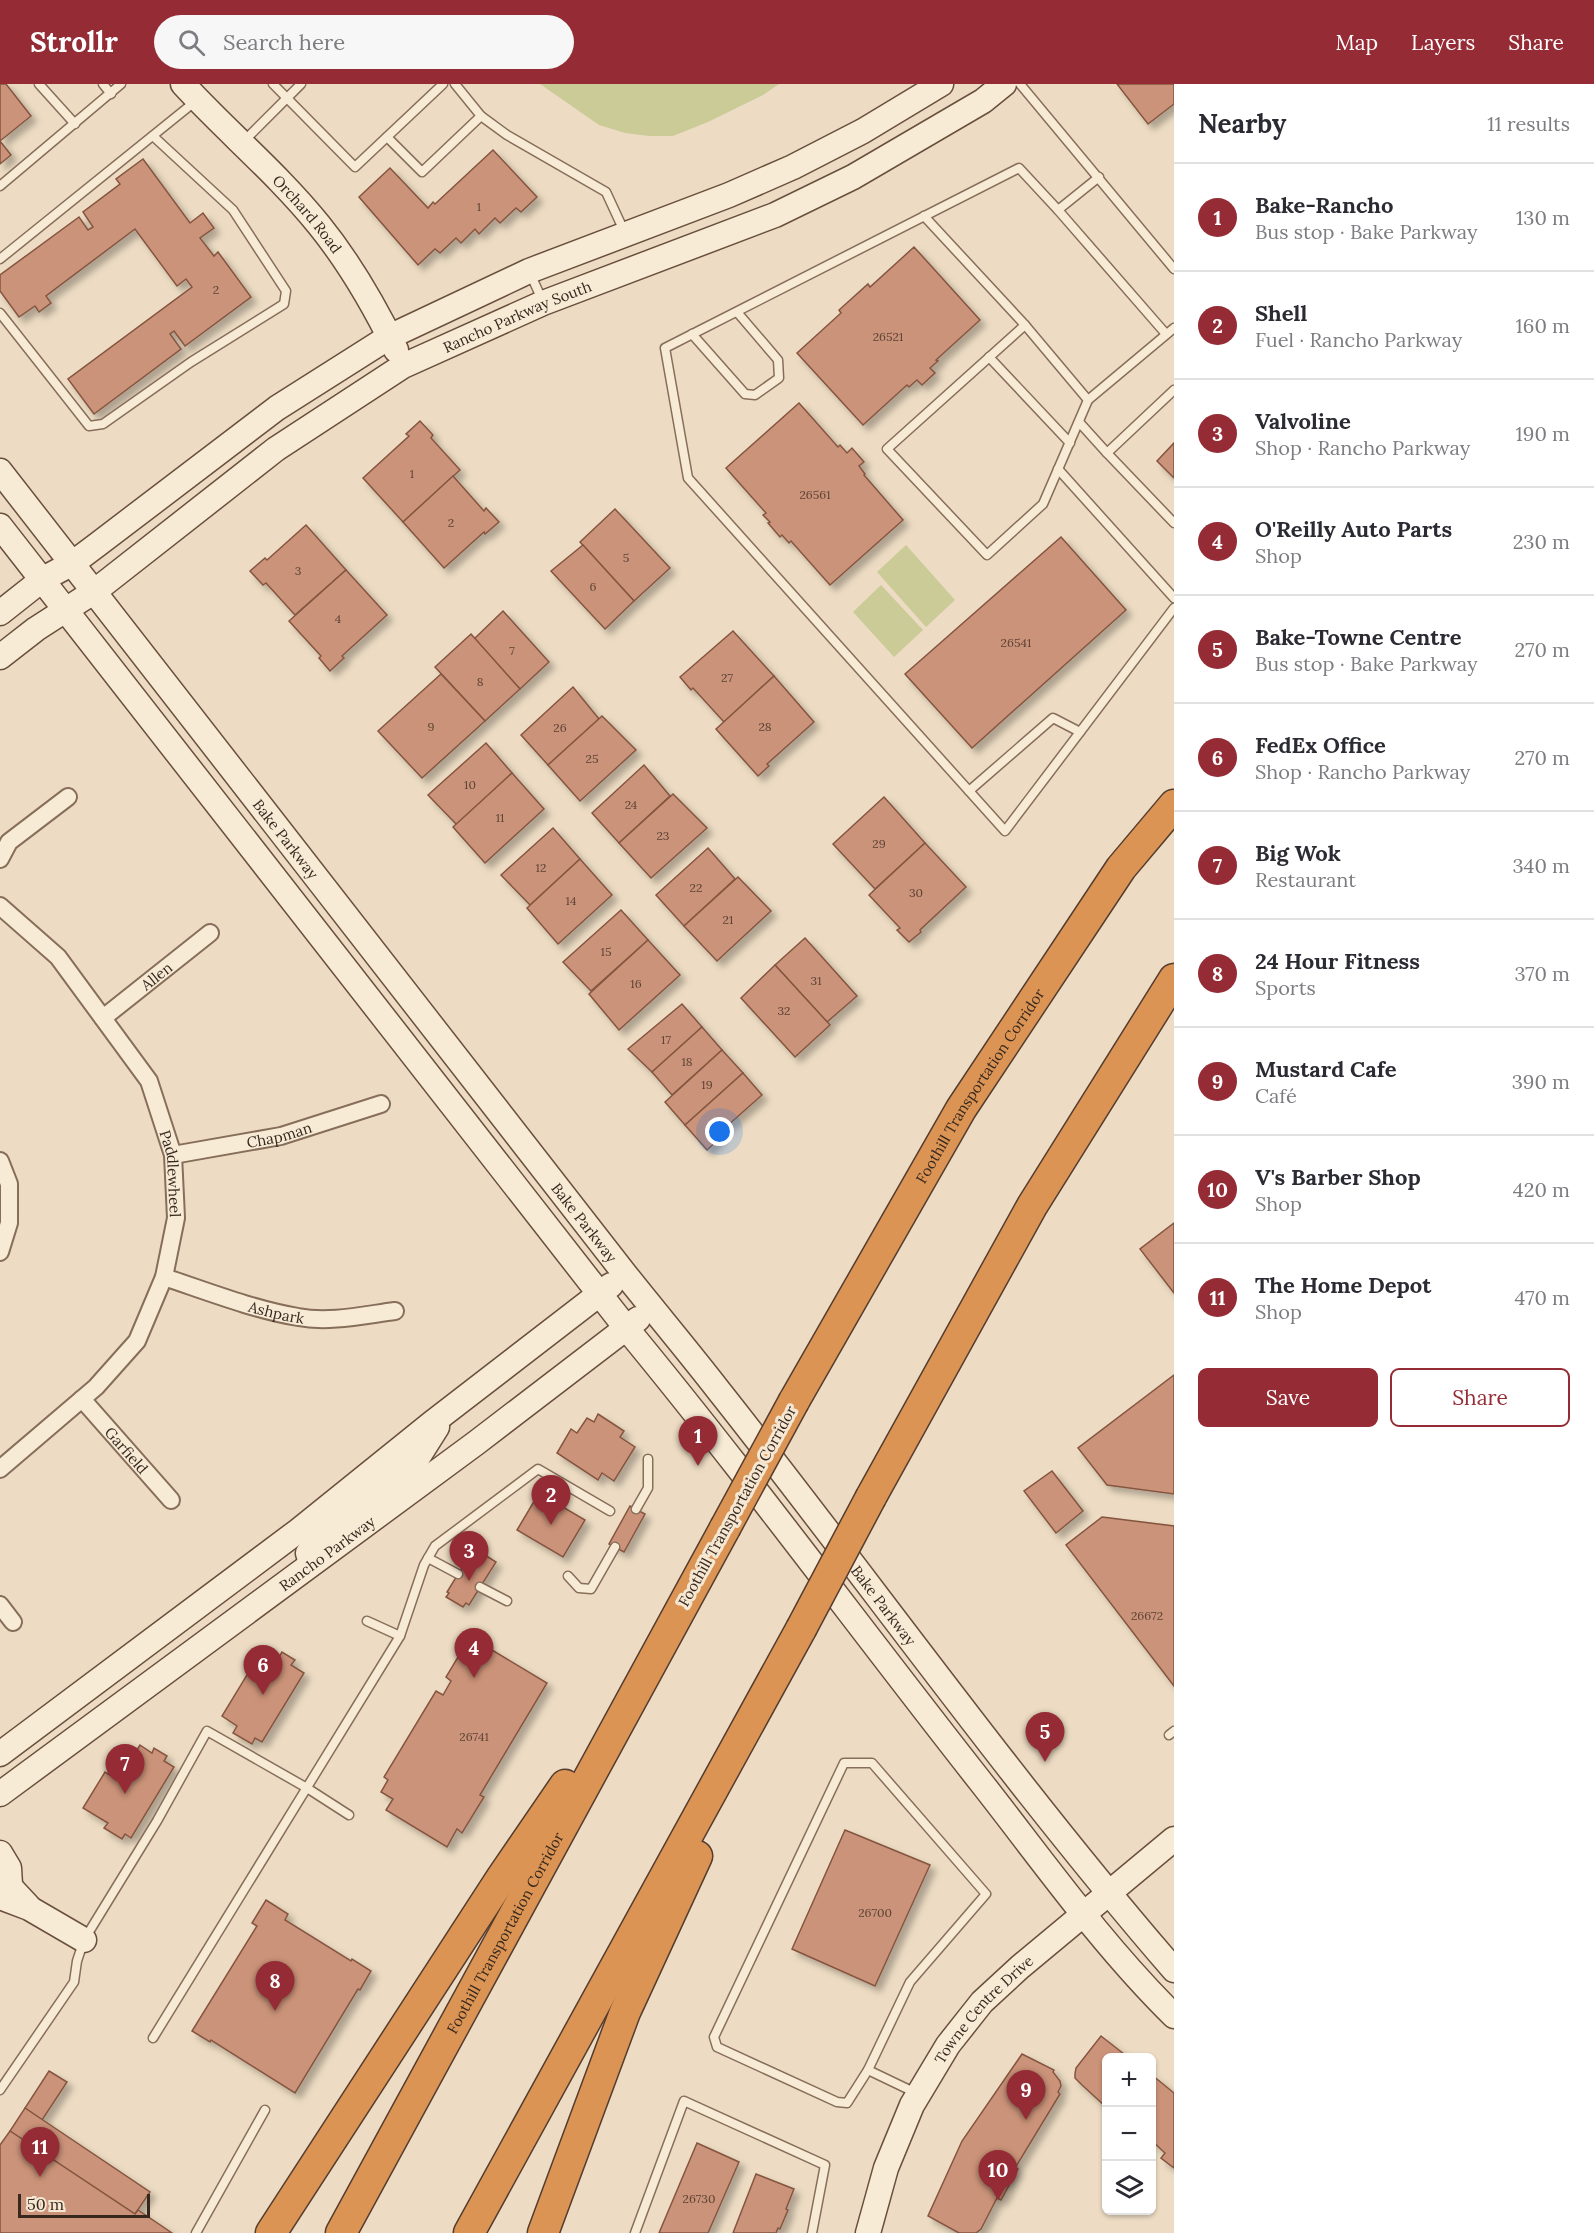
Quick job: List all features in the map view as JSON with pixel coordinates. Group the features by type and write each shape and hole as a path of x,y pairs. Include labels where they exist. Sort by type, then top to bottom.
{"highway":[{"path":"1121,868 1174,798"},
{"name":"Foothill Transportation Corridor","path":"341,2233 794,1401 961,1109 1121,868 1174,805"},
{"path":"469,2233 1032,1206 1174,979"},
{"path":"543,2233 625,2012 801,1629"},
{"path":"271,2233 554,1800 609,1740"}],"main road":[{"path":"0,613 43,579 73,563 277,408 389,337 529,271 729,195 793,166 863,130 940,84"},
{"name":"Rancho Parkway South","path":"0,657 36,629 95,591 276,449 403,366 543,303 775,215 853,177 983,101 1004,84"},
{"name":"Orchard Road","path":"190,92 242,143 320,226 356,278 403,366"},
{"name":"Bake Parkway","path":"0,471 625,1274 719,1390 908,1638 1109,1894 1174,1970"},
{"name":"Bake Parkway","path":"0,526 627,1329 694,1410 1085,1915 1174,2016"},
{"path":"0,1754 298,1531 625,1274"},
{"name":"Rancho Parkway","path":"4,1791 312,1564 652,1308"},
{"path":"312,1564 308,1553 321,1537 413,1465 446,1413"},
{"path":"0,1810 4,1791"},
{"name":"Towne Centre Drive","path":"868,2233 886,2168 919,2094 948,2045 982,2002 1020,1967 1174,1839"},
{"path":"0,1853 9,1868 3,1886 29,1908 84,1940"}],"street":[{"path":"0,859 9,842 68,797"},
{"name":"Paddlewheel","path":"0,906 58,957 148,1080 173,1155 176,1218 164,1277 137,1341 96,1387 0,1469"},
{"name":"Allen","path":"103,1018 210,933"},
{"name":"Chapman","path":"173,1155 281,1136 381,1104"},
{"path":"0,1161 9,1184 9,1223 0,1252"},
{"name":"Ashpark","path":"164,1277 299,1318 338,1318 395,1311"},
{"name":"Garfield","path":"82,1399 171,1500"},
{"path":"0,1605 14,1622"}],"lane":[{"path":"39,84 75,124"},
{"path":"103,84 111,94"},
{"path":"0,186 121,84"},
{"path":"273,84 355,166 443,84"},
{"path":"242,143 301,84"},
{"path":"455,84 481,116 507,135 606,192 625,233"},
{"path":"1020,84 1174,269"},
{"path":"0,259 153,136 190,92"},
{"path":"387,137 422,172 481,116"},
{"path":"0,313 89,426 103,424 191,362 284,304 286,291 233,210 153,136"},
{"path":"1166,334 1019,168 665,348 688,478 1005,831 1174,608"},
{"path":"1058,210 1099,177"},
{"path":"924,216 1025,325 1088,400"},
{"path":"529,271 543,303"},
{"path":"692,334 745,394 755,395 779,378 778,360 736,312"},
{"path":"1025,325 887,449 987,555 1043,504 1088,400 1174,328"},
{"path":"989,357 1070,443"},
{"path":"1107,453 1174,390"},
{"path":"1079,422 1174,524"},
{"path":"1058,469 1174,598"},
{"path":"969,791 1053,718 1080,732"},
{"path":"636,1509 648,1488 648,1459"},
{"path":"153,2038 400,1636 428,1558 435,1546 538,1469 610,1511"},
{"path":"568,1576 579,1588 591,1589 615,1547"},
{"path":"428,1558 458,1574"},
{"path":"480,1587 507,1601"},
{"path":"367,1621 400,1636"},
{"path":"0,2090 74,1982 77,1961 84,1940 157,1821 207,1731 349,1815"},
{"path":"843,1763 872,1763 986,1894 910,1982 868,2070 847,2103 837,2102 717,2047 714,2037 843,1763"},
{"path":"868,2070 919,2094"},
{"path":"635,2233 684,2101 825,2165 812,2233"},
{"path":"196,2233 266,2110"}],"green space":[{"path":"540,84 779,84 763,95 708,122 673,136 649,136 625,133 599,125"},
{"path":"906,545 955,600 926,627 877,572"},
{"path":"881,585 923,630 894,657 853,612"}],"building":[{"path":"0,84 6,84 31,116 0,141"},
{"path":"1117,84 1174,84 1174,104 1148,124"},
{"path":"0,141 11,155 0,164"},
{"path":"493,150 537,197 521,212 516,208 500,223 495,218 479,234 475,229 461,243 456,238 440,253 435,249 418,265 359,197 390,168 428,208"},
{"path":"143,159 190,223 203,213 214,228 200,238 214,256 218,252 251,297 185,346 174,331 170,334 181,349 94,414 68,379 192,287 186,279 177,286 135,229 46,296 51,303 39,312 35,306 19,317 0,291 0,275 79,217 88,230 93,227 83,212 120,184 116,179"},
{"path":"914,247 980,320 936,360 938,361 930,368 935,373 922,385 917,380 909,387 907,385 863,425 797,353 841,313 839,310 868,284 870,287"},
{"path":"799,403 838,447 840,445 847,453 852,448 864,462 859,466 864,475 903,520 830,585 791,541 789,543 782,535 780,537 763,515 766,513 726,468"},
{"path":"420,421 433,435 431,438 460,470 403,522 363,478 409,436 406,434"},
{"path":"1174,443 1174,478 1157,461"},
{"path":"453,476 484,511 486,508 499,522 485,534 484,532 444,568 403,522"},
{"path":"615,509 670,568 634,601 580,542"},
{"path":"306,525 346,570 295,615 266,583 263,585 250,571 265,558 267,560"},
{"path":"1061,537 1126,610 972,748 905,674"},
{"path":"583,545 634,601 605,629 551,571"},
{"path":"346,570 387,615 342,656 344,658 330,671 319,658 321,656 289,621"},
{"path":"503,611 549,662 520,689 474,639"},
{"path":"733,631 774,676 724,722 680,677"},
{"path":"471,634 520,689 485,721 435,667"},
{"path":"441,674 485,721 422,778 378,731"},
{"path":"774,676 814,722 767,764 769,766 758,776 716,729"},
{"path":"573,687 599,719 548,765 521,735"},
{"path":"602,716 636,750 580,801 548,765"},
{"path":"486,743 512,773 457,825 428,795"},
{"path":"644,765 670,796 619,843 592,813"},
{"path":"512,773 544,809 485,863 453,827"},
{"path":"673,794 707,828 651,878 619,843"},
{"path":"884,797 925,843 875,889 833,844"},
{"path":"553,828 580,859 530,905 501,875"},
{"path":"925,843 966,887 909,942 897,930 900,928 869,895"},
{"path":"708,848 735,879 684,926 656,895"},
{"path":"580,859 612,895 558,944 527,908"},
{"path":"738,877 771,911 717,961 684,926"},
{"path":"621,910 648,940 591,991 563,962"},
{"path":"805,938 857,996 827,1022 775,965"},
{"path":"648,940 680,975 619,1030 589,994"},
{"path":"775,965 830,1025 795,1057 741,998"},
{"path":"682,1004 702,1027 652,1072 628,1049"},
{"path":"702,1027 722,1050 672,1095 652,1072"},
{"path":"722,1050 743,1073 685,1125 665,1102"},
{"path":"743,1073 762,1095 717,1135 720,1138 707,1150 685,1125"},
{"path":"1174,1223 1174,1293 1140,1249"},
{"path":"1174,1375 1174,1494 1107,1485 1078,1448"},
{"path":"598,1414 624,1431 620,1437 635,1447 614,1481 602,1473 598,1480 557,1453 571,1429 577,1433 587,1418 594,1422"},
{"path":"1052,1471 1083,1511 1056,1533 1024,1491"},
{"path":"539,1493 585,1520 563,1557 517,1530"},
{"path":"630,1506 645,1514 624,1552 609,1544"},
{"path":"1102,1517 1174,1526 1174,1686 1066,1545"},
{"path":"474,1548 496,1562 469,1605 466,1603 463,1607 446,1597"},
{"path":"264,1647 279,1657 282,1652 295,1660 291,1665 304,1673 262,1742 255,1738 252,1744 233,1733 237,1726 222,1716"},
{"path":"487,1647 547,1683 480,1795 484,1797 462,1833 457,1829 447,1847 386,1810 393,1799 381,1792 388,1780 384,1777 436,1691 443,1695 451,1681 446,1677 458,1657 464,1661 470,1651 481,1657"},
{"path":"140,1745 152,1753 154,1748 167,1756 164,1761 174,1767 131,1838 125,1834 122,1839 104,1828 108,1823 83,1808 105,1772 118,1780"},
{"path":"845,1830 930,1865 875,1986 792,1949"},
{"path":"266,1900 288,1914 285,1920 371,1971 295,2093 211,2040 210,2042 192,2031 257,1926 252,1923"},
{"path":"1101,2036 1123,2053 1102,2053 1102,2103 1075,2078 1076,2068"},
{"path":"1022,2054 1054,2070 1053,2072 1060,2081 1061,2086 1058,2092 1060,2094 1015,2168 1018,2169 1001,2200 997,2198 981,2229 976,2233 959,2233 928,2216 962,2141"},
{"path":"49,2071 67,2082 42,2120 25,2108"},
{"path":"1156,2078 1174,2093 1174,2168 1161,2158 1165,2153 1156,2145"},
{"path":"25,2108 150,2192 135,2214 10,2131"},
{"path":"10,2131 135,2214 138,2210 172,2233 0,2233 0,2145"},
{"path":"697,2143 739,2162 708,2233 659,2233"},
{"path":"756,2174 794,2189 786,2209 788,2210 776,2233 733,2233"}],"place":[{"name":"Bake-Rancho","path":"698,1466"},
{"name":"Shell","path":"551,1525"},
{"name":"Valvoline","path":"469,1581"},
{"name":"O'Reilly Auto Parts","path":"474,1678"},
{"name":"FedEx Office","path":"263,1695"},
{"name":"Bake-Towne Centre","path":"1045,1762"},
{"name":"Big Wok","path":"125,1794"},
{"name":"24 Hour Fitness","path":"275,2011"},
{"name":"Mustard Cafe","path":"1026,2120"},
{"name":"The Home Depot","path":"40,2177"},
{"name":"V's Barber Shop","path":"998,2200"}]}
